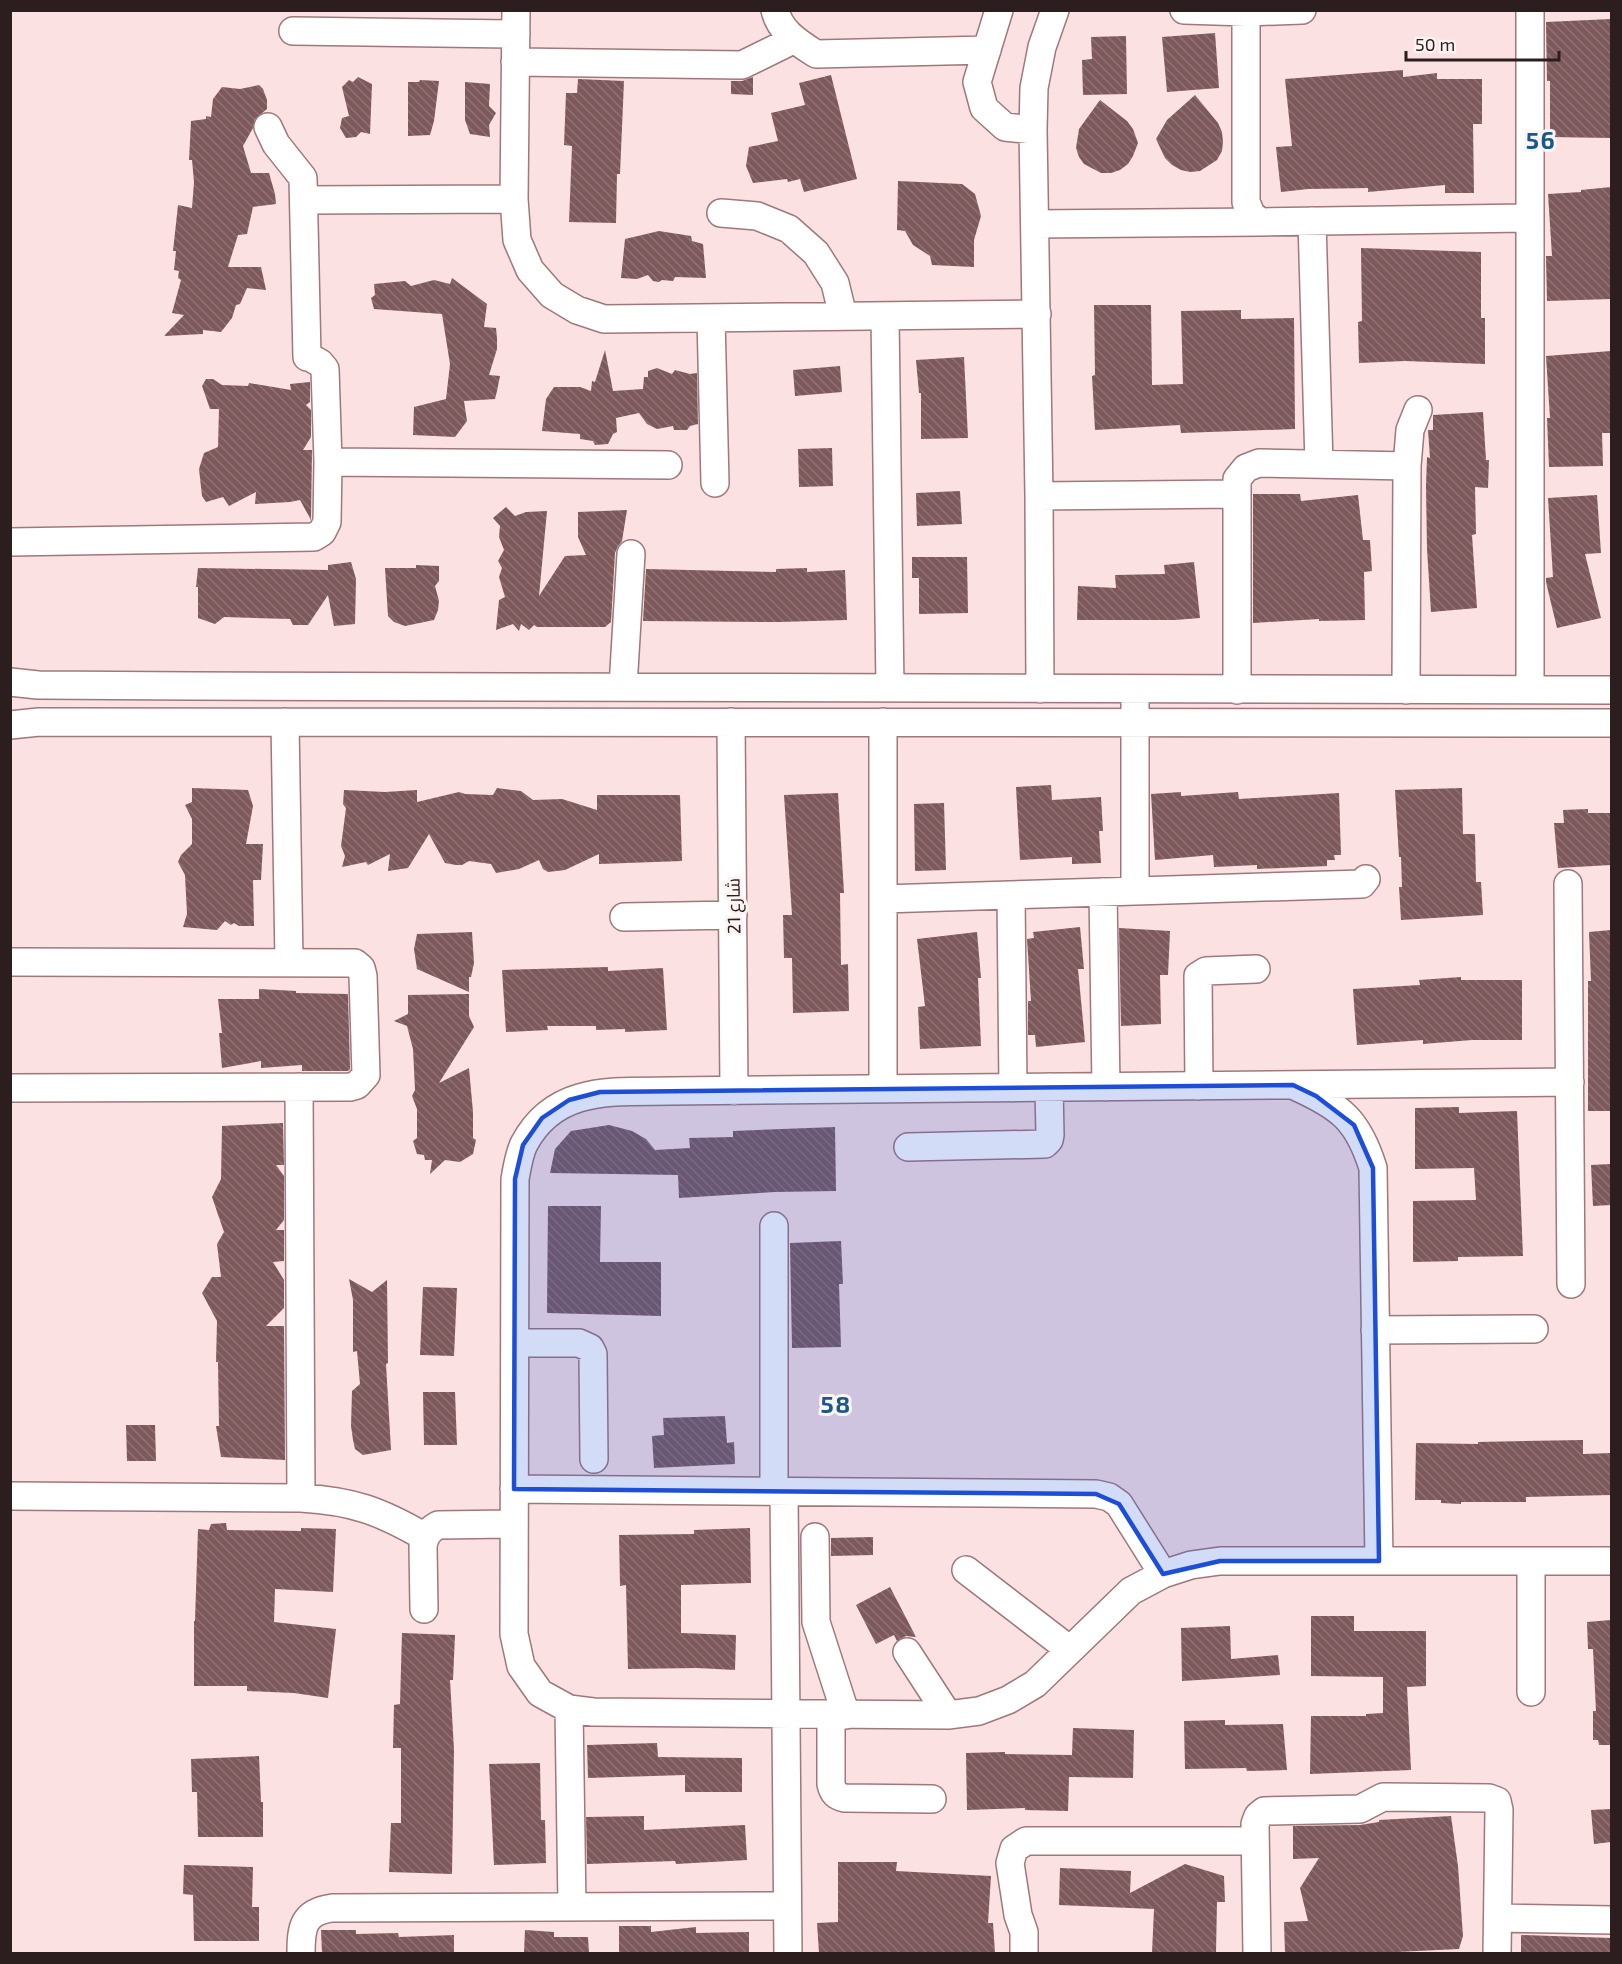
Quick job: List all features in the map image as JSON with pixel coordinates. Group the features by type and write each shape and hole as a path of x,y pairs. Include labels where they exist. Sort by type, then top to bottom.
{"street":[{"path":"775,10 777,18 793,40 816,54 987,50"},
{"path":"999,10 977,82 984,108 1005,127 1033,130"},
{"path":"1040,689 1033,130 1034,88 1042,47 1055,10"},
{"path":"1184,10 1246,12 1302,10"},
{"path":"1530,10 1530,690"},
{"path":"1246,12 1246,202 1251,214 1260,222"},
{"path":"293,32 516,22 514,199 517,240 530,270 552,295 577,310 604,319 1037,314"},
{"path":"515,62 742,65 793,40"},
{"path":"10,542 314,537 322,532 327,522 325,369 320,363 310,358 303,178 276,144 268,127"},
{"path":"304,200 514,199"},
{"path":"721,213 757,216 789,229 816,253 835,283 843,316"},
{"path":"1035,224 1530,218"},
{"path":"1312,221 1319,464"},
{"path":"858,688 865,698 864,717 880,722 895,717 892,705 895,688 885,316"},
{"path":"711,318 715,483"},
{"path":"1406,690 1407,466 1410,430 1418,410"},
{"path":"328,462 668,465"},
{"path":"1237,690 1236,494 1238,479 1246,468 1259,463 1407,466"},
{"path":"1039,496 1236,494"},
{"path":"622,687 631,554"},
{"path":"10,682 38,685 1611,690"},
{"path":"1135,689 1136,891"},
{"path":"10,725 39,722 1611,723"},
{"path":"285,722 289,961"},
{"name":"شارع 21","path":"731,722 735,1090"},
{"path":"880,722 883,1089"},
{"path":"883,899 1362,884 1366,879"},
{"path":"1568,884 1571,1284"},
{"path":"1103,892 1106,1087"},
{"path":"1011,895 1013,1088"},
{"path":"624,916 733,915"},
{"path":"10,962 289,961 355,963 361,968 363,976 366,1075 363,1081 350,1087 10,1088"},
{"path":"1199,1086 1198,976 1206,970 1256,969"},
{"path":"1570,1082 600,1092 569,1100 542,1118 523,1144 515,1179 514,1634 521,1666 540,1693 569,1709 593,1712 948,1715 979,1711 1008,1700 1035,1684 1131,1592 1163,1574 1191,1565 1220,1561 1611,1561"},
{"path":"1293,1085 1337,1108 1354,1125 1366,1145 1373,1168 1378,1561"},
{"path":"299,1087 301,1498"},
{"path":"908,1147 1045,1144 1050,1135 1049,1087"},
{"path":"774,1226 786,1714 788,1953"},
{"path":"1375,1330 1534,1329"},
{"path":"514,1343 579,1343 590,1348 593,1354 594,1459"},
{"path":"514,1490 1102,1496 1119,1504 1163,1574"},
{"path":"10,1496 329,1500 358,1506 393,1518 425,1537"},
{"path":"424,1609 423,1546 430,1529 438,1525 514,1524"},
{"path":"815,1537 816,1622 838,1715 832,1791 845,1798 932,1799"},
{"path":"1531,1561 1531,1692"},
{"path":"966,1570 1070,1650"},
{"path":"907,1652 948,1715"},
{"path":"569,1709 572,1907"},
{"path":"1257,1953 1255,1841 1256,1820 1260,1813 1264,1811 1360,1809 1383,1797 1493,1798 1498,1805 1497,1953"},
{"path":"1024,1953 1024,1932 1018,1915 1010,1863 1011,1856 1019,1844 1026,1841 1255,1841"},
{"path":"301,1953 303,1926 310,1916 320,1910 788,1906"},
{"path":"1498,1918 1611,1920"}],"highlighted area":[{"path":"1293,1085 1316,1096 1354,1125 1373,1168 1379,1561 1220,1561 1163,1574 1119,1504 1096,1494 514,1489 515,1179 523,1145 542,1118 569,1100 600,1092"}],"building":[{"path":"1611,19 1611,138 1550,137 1550,81 1547,81 1546,22"},
{"path":"1215,33 1219,88 1167,92 1162,37"},
{"path":"1126,36 1127,94 1083,95 1082,60 1092,59 1091,37"},
{"path":"1403,70 1403,77 1437,73 1437,79 1482,79 1482,124 1473,124 1474,193 1445,193 1445,185 1368,192 1368,188 1281,192 1276,147 1292,146 1285,79"},
{"path":"831,75 857,179 804,192 800,179 788,182 787,179 753,183 746,166 749,147 778,141 771,113 805,105 799,83"},
{"path":"358,77 372,84 370,134 361,132 356,137 346,138 340,128 342,118 349,116 342,87 349,80 353,82"},
{"path":"753,77 753,95 731,94 731,81 742,81"},
{"path":"578,79 624,81 616,223 569,222 572,146 564,145 566,93 577,93"},
{"path":"420,80 439,81 434,121 430,135 408,136 408,82 419,82"},
{"path":"465,82 490,84 489,106 496,113 489,125 490,137 470,134 465,120"},
{"path":"259,85 267,100 267,109 255,119 253,128 243,146 251,173 269,173 276,204 253,207 247,234 238,235 228,267 261,267 266,290 247,288 240,304 236,305 232,318 221,332 203,330 203,334 164,336 184,315 172,313 181,280 178,278 179,271 174,270 176,251 173,251 178,205 192,208 194,182 192,160 189,160 191,121 206,119 206,116 211,117 213,99 222,87 240,89"},
{"path":"1195,95 1218,123 1223,142 1222,151 1217,160 1200,171 1190,172 1172,165 1165,158 1156,139 1167,120"},
{"path":"1100,100 1127,121 1138,143 1128,164 1111,173 1101,173 1084,164 1076,148 1079,129"},
{"path":"898,181 962,184 975,194 981,216 974,240 974,267 932,265 930,256 913,245 905,231 897,230"},
{"path":"1611,187 1611,299 1547,301 1546,256 1552,256 1548,194"},
{"path":"659,231 691,236 692,241 703,244 706,278 675,277 673,281 659,282 653,281 648,275 637,279 621,278 625,239"},
{"path":"1361,248 1481,252 1481,318 1485,318 1485,364 1405,361 1359,363 1358,322 1362,321"},
{"path":"452,278 487,304 484,327 496,328 497,349 489,375 500,376 497,391 495,399 464,401 467,421 455,437 413,435 414,407 446,399 450,364 442,314 374,309 371,298 375,295 374,284 405,281 411,286 434,280 450,284"},
{"path":"1094,305 1151,305 1152,385 1183,384 1181,311 1241,310 1241,319 1294,318 1295,429 1181,433 1180,425 1095,430 1092,376 1095,375"},
{"path":"605,350 613,391 643,389 644,377 648,377 648,371 657,368 672,374 675,370 690,374 697,373 698,424 690,426 687,430 674,430 673,426 657,429 647,424 639,413 616,418 617,432 613,434 608,444 595,445 593,441 580,439 580,434 542,431 546,399 554,387 580,387 591,391 592,381 595,382"},
{"path":"1611,351 1611,433 1602,433 1603,466 1549,467 1547,418 1550,418 1546,356"},
{"path":"964,357 968,438 921,439 921,393 919,393 916,360"},
{"path":"840,366 842,392 795,396 793,370"},
{"path":"206,379 213,379 222,385 248,386 249,383 291,390 290,384 310,382 310,402 306,405 311,410 311,437 303,450 312,450 311,520 300,500 255,504 256,492 229,506 223,497 206,502 202,496 199,469 204,453 218,447 219,409 210,409 202,386"},
{"path":"1483,412 1486,460 1489,460 1488,488 1475,487 1476,534 1472,535 1477,608 1431,612 1427,549 1427,457 1430,458 1428,430 1433,430 1433,415"},
{"path":"832,448 833,486 799,487 798,449"},
{"path":"960,491 962,524 917,526 916,493"},
{"path":"1253,494 1300,494 1301,501 1358,495 1363,540 1370,540 1372,571 1364,572 1365,620 1319,621 1319,619 1253,623"},
{"path":"1597,495 1601,553 1585,554 1601,618 1557,628 1546,582 1546,578 1553,577 1548,498"},
{"path":"506,507 515,516 526,512 547,511 539,596 565,556 586,555 578,537 578,512 627,510 622,541 615,553 611,622 605,627 537,627 534,625 529,630 521,624 519,631 513,624 496,630 499,600 505,597 499,577 502,568 498,561 504,550 499,537 500,526 493,518"},
{"path":"912,557 967,557 968,613 919,614 919,578 912,578"},
{"path":"351,562 356,579 355,624 334,626 328,595 308,625 293,625 290,619 224,617 215,624 198,618 198,587 196,587 198,568 328,570 328,565"},
{"path":"1194,562 1200,618 1077,620 1078,586 1116,588 1115,575 1165,574 1164,565"},
{"path":"416,565 439,566 439,581 435,586 439,601 438,610 434,620 405,626 394,622 388,616 385,568 416,568"},
{"path":"807,568 807,572 845,570 847,620 643,621 646,569 776,572 776,569"},
{"path":"1051,785 1052,800 1101,797 1103,831 1099,831 1101,863 1072,864 1072,857 1020,860 1016,787"},
{"path":"192,788 248,790 253,806 246,844 263,844 261,880 253,880 254,926 239,926 234,923 231,925 225,921 217,930 183,927 187,914 185,875 178,862 181,855 192,844 192,819 185,805 192,802"},
{"path":"497,788 521,791 533,800 562,799 597,810 597,795 680,795 682,861 599,864 599,854 565,870 548,872 543,869 539,860 519,869 496,873 491,864 469,861 462,865 445,863 429,834 408,868 388,871 390,854 368,865 366,862 342,867 345,856 341,846 346,808 343,804 344,790 385,792 417,790 417,802 459,792 493,795"},
{"path":"1462,788 1463,834 1475,834 1476,882 1481,882 1483,915 1401,920 1399,887 1402,887 1401,857 1399,857 1395,790"},
{"path":"1181,792 1181,796 1238,792 1239,799 1339,793 1341,855 1334,855 1335,860 1327,860 1327,866 1257,869 1257,865 1214,867 1213,855 1155,860 1151,794"},
{"path":"838,793 844,893 840,893 841,965 848,964 849,1011 793,1013 792,958 784,958 783,915 792,915 784,795"},
{"path":"944,803 946,870 915,871 914,804"},
{"path":"1588,809 1588,813 1611,813 1611,865 1558,868 1554,823 1564,823 1563,810"},
{"path":"1080,927 1084,969 1078,969 1085,1042 1036,1047 1035,1035 1028,1035 1028,1001 1031,1001 1027,939 1034,938 1033,932"},
{"path":"1119,928 1170,931 1168,975 1160,975 1161,1024 1121,1026"},
{"path":"1611,930 1611,1111 1588,1111 1588,981 1591,981 1589,932"},
{"path":"472,932 474,963 471,977 469,977 469,992 417,969 414,949 417,934"},
{"path":"977,932 981,978 978,978 981,1046 920,1049 918,1007 925,1006 917,939"},
{"path":"608,967 608,971 663,968 667,1030 625,1032 625,1029 596,1030 596,1026 547,1026 548,1030 506,1032 502,970"},
{"path":"1461,977 1461,980 1522,980 1522,1040 1472,1040 1423,1044 1423,1040 1357,1045 1353,989 1420,985 1419,980"},
{"path":"259,989 296,991 296,993 348,994 350,1069 348,1071 302,1071 302,1065 261,1068 261,1061 222,1068 219,1033 222,1033 218,999 259,999"},
{"path":"469,994 469,1016 474,1027 439,1083 469,1068 473,1138 476,1140 473,1154 460,1162 445,1160 430,1174 432,1160 425,1160 424,1155 417,1154 413,1141 417,1138 417,1109 412,1096 415,1090 413,1049 407,1026 394,1021 408,1014 408,995"},
{"path":"1459,1107 1459,1113 1517,1111 1523,1256 1458,1257 1458,1261 1413,1262 1413,1201 1476,1200 1474,1168 1415,1169 1415,1108"},
{"path":"283,1123 284,1165 276,1165 284,1176 284,1220 276,1230 284,1230 284,1261 273,1262 284,1280 284,1308 266,1326 284,1326 285,1460 221,1457 216,1426 219,1426 217,1321 202,1293 212,1277 221,1277 217,1244 224,1232 212,1197 221,1179 222,1126"},
{"path":"609,1125 632,1131 646,1139 655,1150 690,1148 689,1138 733,1137 733,1131 835,1127 836,1191 679,1198 678,1175 550,1173 555,1149 571,1131"},
{"path":"1611,1164 1611,1205 1593,1206 1591,1165"},
{"path":"548,1206 601,1206 600,1262 661,1262 661,1316 547,1313"},
{"path":"841,1241 843,1284 839,1284 841,1347 792,1348 790,1243"},
{"path":"349,1279 372,1292 387,1280 388,1363 386,1364 391,1450 363,1455 355,1449 351,1426 352,1391 360,1384 357,1351 353,1352 353,1300"},
{"path":"423,1287 457,1288 454,1356 420,1355"},
{"path":"423,1392 455,1392 457,1445 424,1445"},
{"path":"725,1416 727,1443 734,1442 735,1464 654,1468 652,1436 664,1435 663,1418"},
{"path":"126,1425 155,1425 156,1461 127,1461"},
{"path":"1583,1440 1583,1454 1611,1453 1611,1495 1526,1497 1526,1502 1461,1502 1461,1504 1441,1503 1441,1500 1415,1500 1416,1443 1478,1444 1478,1442"},
{"path":"226,1523 227,1530 336,1529 333,1592 275,1589 274,1622 336,1629 328,1698 294,1693 247,1691 247,1686 194,1686 198,1529 209,1530 211,1524"},
{"path":"750,1528 751,1583 681,1585 681,1633 736,1635 735,1670 628,1669 626,1585 620,1586 619,1535 694,1534 694,1530"},
{"path":"873,1537 873,1555 831,1556 831,1538"},
{"path":"890,1587 916,1637 906,1636 897,1641 894,1635 876,1644 856,1605"},
{"path":"1311,1616 1354,1616 1354,1631 1426,1631 1426,1686 1407,1687 1411,1770 1310,1774 1311,1716 1366,1716 1366,1714 1383,1713 1383,1677 1311,1676"},
{"path":"1611,1620 1611,1745 1599,1745 1598,1740 1593,1740 1593,1711 1596,1711 1593,1649 1588,1649 1587,1622"},
{"path":"1230,1626 1231,1659 1278,1655 1280,1675 1182,1681 1181,1628"},
{"path":"402,1633 455,1635 453,1680 450,1680 454,1750 452,1874 389,1872 391,1823 401,1823 401,1748 393,1748 394,1705 400,1704"},
{"path":"1225,1720 1225,1725 1283,1724 1287,1770 1185,1769 1184,1721"},
{"path":"1073,1728 1134,1730 1133,1778 1069,1777 1068,1811 1025,1810 1025,1808 967,1810 966,1753 1072,1755"},
{"path":"657,1743 658,1757 742,1758 742,1792 685,1792 685,1775 588,1778 587,1745"},
{"path":"259,1756 263,1837 198,1837 197,1792 192,1792 191,1759"},
{"path":"540,1763 541,1820 545,1820 546,1863 494,1865 489,1764"},
{"path":"1611,1809 1611,1842 1594,1844 1591,1810"},
{"path":"644,1816 644,1830 745,1825 747,1860 676,1864 675,1861 587,1864 586,1817"},
{"path":"1451,1816 1458,1866 1463,1936 1459,1949 1376,1953 1285,1953 1284,1922 1308,1921 1300,1888 1319,1858 1293,1859 1293,1826 1360,1825 1379,1822 1379,1820"},
{"path":"838,1862 897,1862 896,1871 991,1876 988,1923 993,1923 995,1953 819,1953 817,1923 838,1922"},
{"path":"1185,1864 1224,1876 1225,1902 1217,1902 1216,1953 1152,1953 1154,1909 1059,1905 1060,1868 1131,1871 1130,1893"},
{"path":"184,1865 253,1867 252,1907 259,1907 259,1941 194,1941 193,1895 183,1894"},
{"path":"619,1926 651,1926 651,1932 696,1927 696,1933 749,1932 749,1953 619,1953"},
{"path":"321,1930 356,1930 356,1934 398,1933 399,1937 454,1935 454,1953 322,1953"},
{"path":"525,1930 554,1932 554,1937 588,1937 589,1953 524,1953"},
{"path":"1521,1935 1611,1938 1611,1953 1521,1953"}],"district":[{"name":"56","path":"1541,139"},
{"name":"58","path":"836,1403"}]}
